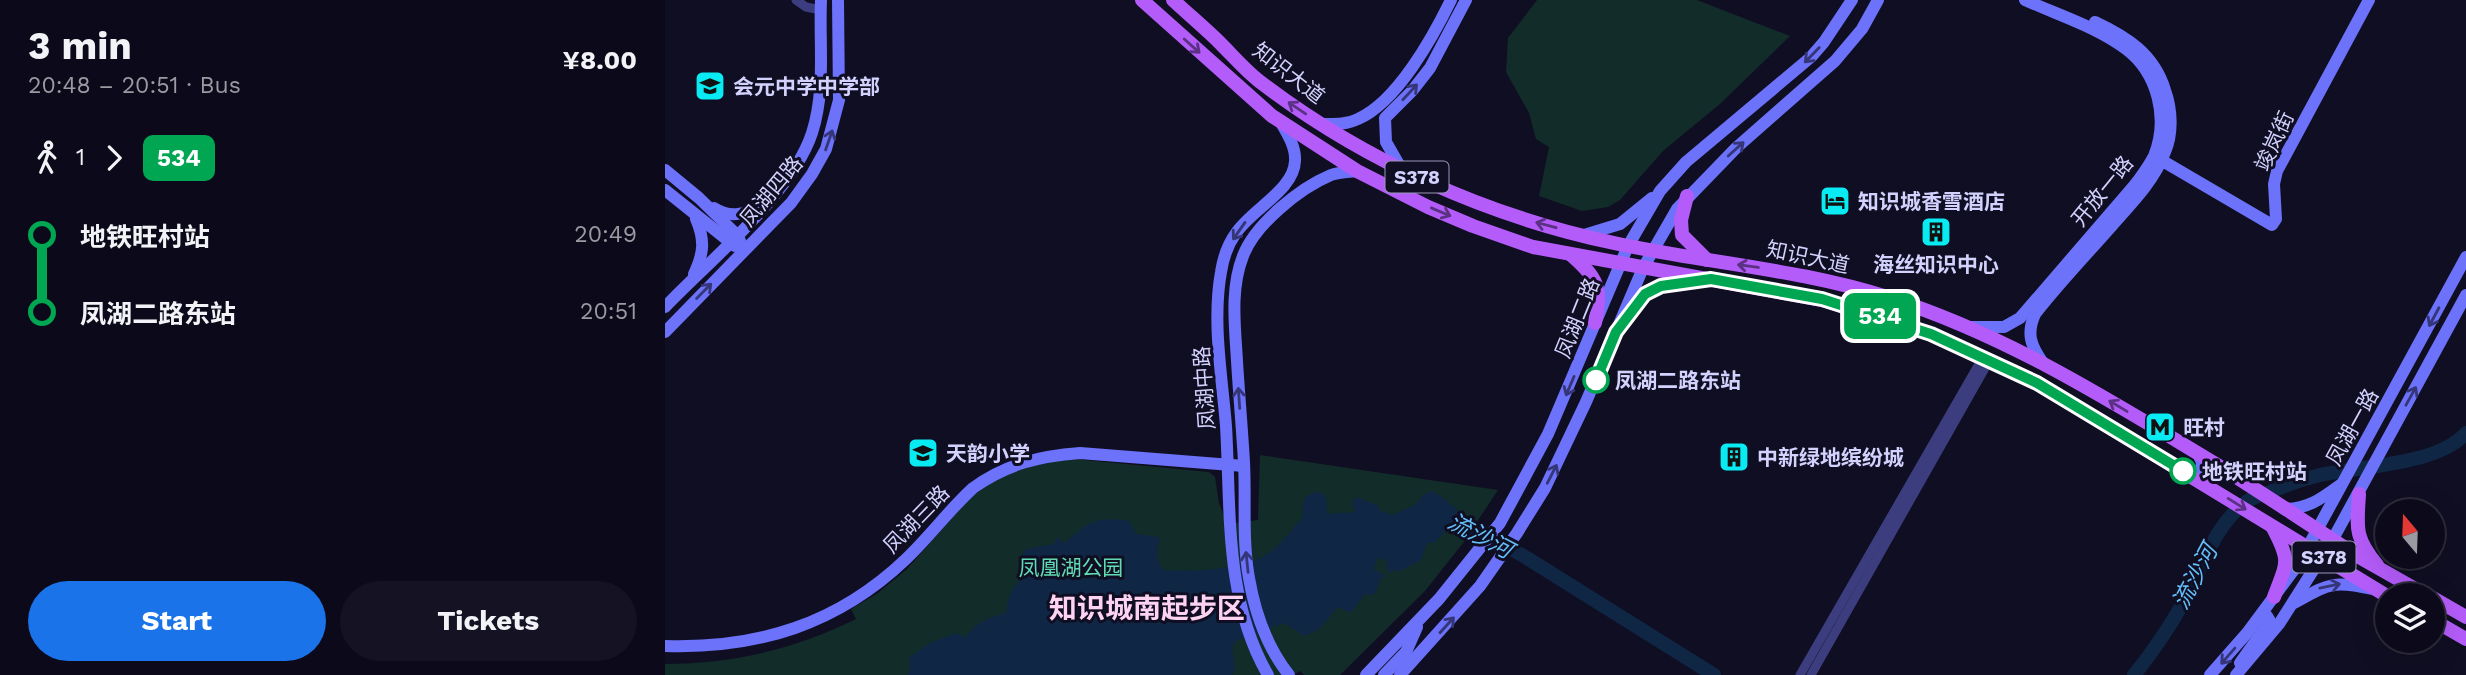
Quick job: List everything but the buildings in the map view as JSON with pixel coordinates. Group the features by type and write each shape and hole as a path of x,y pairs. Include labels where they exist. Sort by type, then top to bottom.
{"main road":[{"name":"知识大道","path":"1142,0 1280,121 1357,171 1428,207 1532,247 1822,299 1931,334 2037,383 2375,590"},
{"name":"知识大道","path":"1173,0 1255,78 1320,124 1403,171 1468,199 1522,218 1628,246 1815,277 1889,297 1965,326 2043,363 2224,469 2375,566"},
{"path":"1687,196 1681,220 1682,235 1708,261"},
{"path":"1569,254 1595,281 1599,301 1595,323"},
{"path":"2359,494 2357,531 2375,562"},
{"path":"2269,525 2287,556 2274,597"},
{"name":"知识大道","path":"2380,569 2405,583"},
{"path":"2445,605 2466,617"},
{"path":"2445,627 2466,639"}],"street":[{"path":"796,0 806,7 821,5"},
{"name":"凤湖四路","path":"665,332 803,188 827,149 836,118 840,79 838,0"},
{"path":"1320,124 1352,122 1374,109 1412,69 1451,0"},
{"path":"1374,109 1373,118 1385,118 1412,91 1430,68 1467,0"},
{"name":"凤湖二路","path":"1366,674 1421,618 1500,523 1548,434 1628,246 1660,191 1686,162 1811,57 1839,22 1852,0"},
{"name":"凤湖二路","path":"1400,675 1457,613 1496,565 1545,488 1643,268 1677,209 1736,148 1835,61 1862,29 1878,0"},
{"name":"开放一路","path":"1965,326 2004,327 2020,318 2147,169 2159,139 2161,125 2157,93 2151,79 2135,57 2100,33 2025,0"},
{"name":"开放一路","path":"2043,363 2030,338 2035,314 2137,197 2166,151 2170,118 2166,92 2155,67 2138,47 2126,37 2045,0"},
{"name":"竣岚街","path":"2161,160 2272,225 2276,219 2274,184 2277,171 2369,0"},
{"name":"凤湖四路","path":"666,306 769,200 789,175 805,148 816,116 820,82 821,5"},
{"path":"1385,118 1386,142 1403,171"},
{"path":"1280,121 1295,158 1287,183"},
{"name":"凤湖中路","path":"1289,674 1270,646 1257,612 1249,579 1244,524 1244,466 1235,287 1242,258 1263,224 1303,191 1332,175 1357,171"},
{"path":"665,174 720,211 734,215 743,214 769,200"},
{"path":"789,175 803,188"},
{"path":"1287,183 1296,177 1305,177 1308,182 1303,191"},
{"path":"1670,180 1687,196"},
{"name":"凤湖中路","path":"1268,675 1244,616 1232,560 1228,525 1228,465 1218,301 1221,272 1236,232 1287,183"},
{"path":"665,190 695,215 733,239"},
{"path":"1584,235 1621,224 1660,191"},
{"path":"699,198 744,251"},
{"path":"691,281 704,249 702,231 695,215"},
{"name":"凤湖一路","path":"2210,675 2257,620 2308,547 2466,257"},
{"path":"1595,323 1616,332 1638,302 1650,291 1661,286 1711,279"},
{"name":"凤湖一路","path":"2234,675 2271,635 2333,539 2466,295"},
{"path":"665,321 679,304 675,301 666,306"},
{"path":"1800,675 1986,359"},
{"path":"1811,675 1986,359"},
{"name":"凤湖三路","path":"665,646 706,646 755,640 798,628 827,616 869,591 974,488 987,478 1017,463 1080,453 1244,466"},
{"path":"2185,472 2194,474 2200,471 2202,462 2198,454"},
{"path":"2286,509 2313,504 2343,483"},
{"path":"2291,605 2317,589 2333,583 2375,592"},
{"path":"2234,675 2245,653 2270,621 2267,615 2257,620"},
{"path":"1384,675 1406,652 1421,618"}],"green space":[{"path":"1537,0 1697,0 1790,36 1720,104 1663,151 1620,200 1608,207 1582,211 1539,196 1549,147 1536,139 1529,113 1506,72 1508,38"},
{"name":"凤凰湖公园","path":"1260,455 1498,490 1463,543 1425,591 1340,675 1304,675 1300,671 1294,675 665,675 665,664 715,661 763,653 810,639 856,619 851,609 878,593 907,569 968,500 999,477 1031,464 1074,459 1209,472 1215,477 1219,503 1227,524 1258,520"}],"water":[{"path":"1430,491 1457,509 1449,527 1434,543 1427,543 1421,560 1398,572 1395,570 1389,573 1386,560 1376,560 1374,569 1386,576 1381,578 1375,594 1364,595 1351,613 1338,607 1319,629 1305,636 1284,623 1236,641 1232,647 1235,670 1232,675 908,675 909,658 930,643 956,633 964,637 979,624 1006,613 1008,601 1021,577 1019,558 1026,549 1054,544 1057,537 1065,543 1094,522 1109,519 1129,521 1136,534 1159,537 1157,556 1162,570 1214,569 1253,561 1270,553 1303,517 1305,499 1315,492 1321,492 1326,498 1327,514 1355,512 1352,502 1357,497 1392,515 1415,505"}],"waterway":[{"name":"流沙河","path":"2134,675 2182,605 2224,524 2246,502 2314,477 2418,458 2453,444 2466,433"},
{"name":"流沙河","path":"1435,514 1453,516 1527,558 1714,675"}],"bus line":[{"name":"534","path":"1596,380 1616,332 1645,294 1661,286 1711,279 1822,299 1931,334 2037,383 2183,471"}],"place":[{"name":"会元中学中学部","path":"710,86"},
{"name":"知识城香雪酒店","path":"1835,201"},
{"name":"海丝知识中心","path":"1936,232"},
{"name":"凤湖二路东站","path":"1596,380"},
{"name":"旺村","path":"2160,427"},
{"name":"天韵小学","path":"923,453"},
{"name":"中新绿地缤纷城","path":"1734,457"},
{"name":"地铁旺村站","path":"2183,471"}],"district":[{"name":"知识城南起步区","path":"1147,608"}]}
